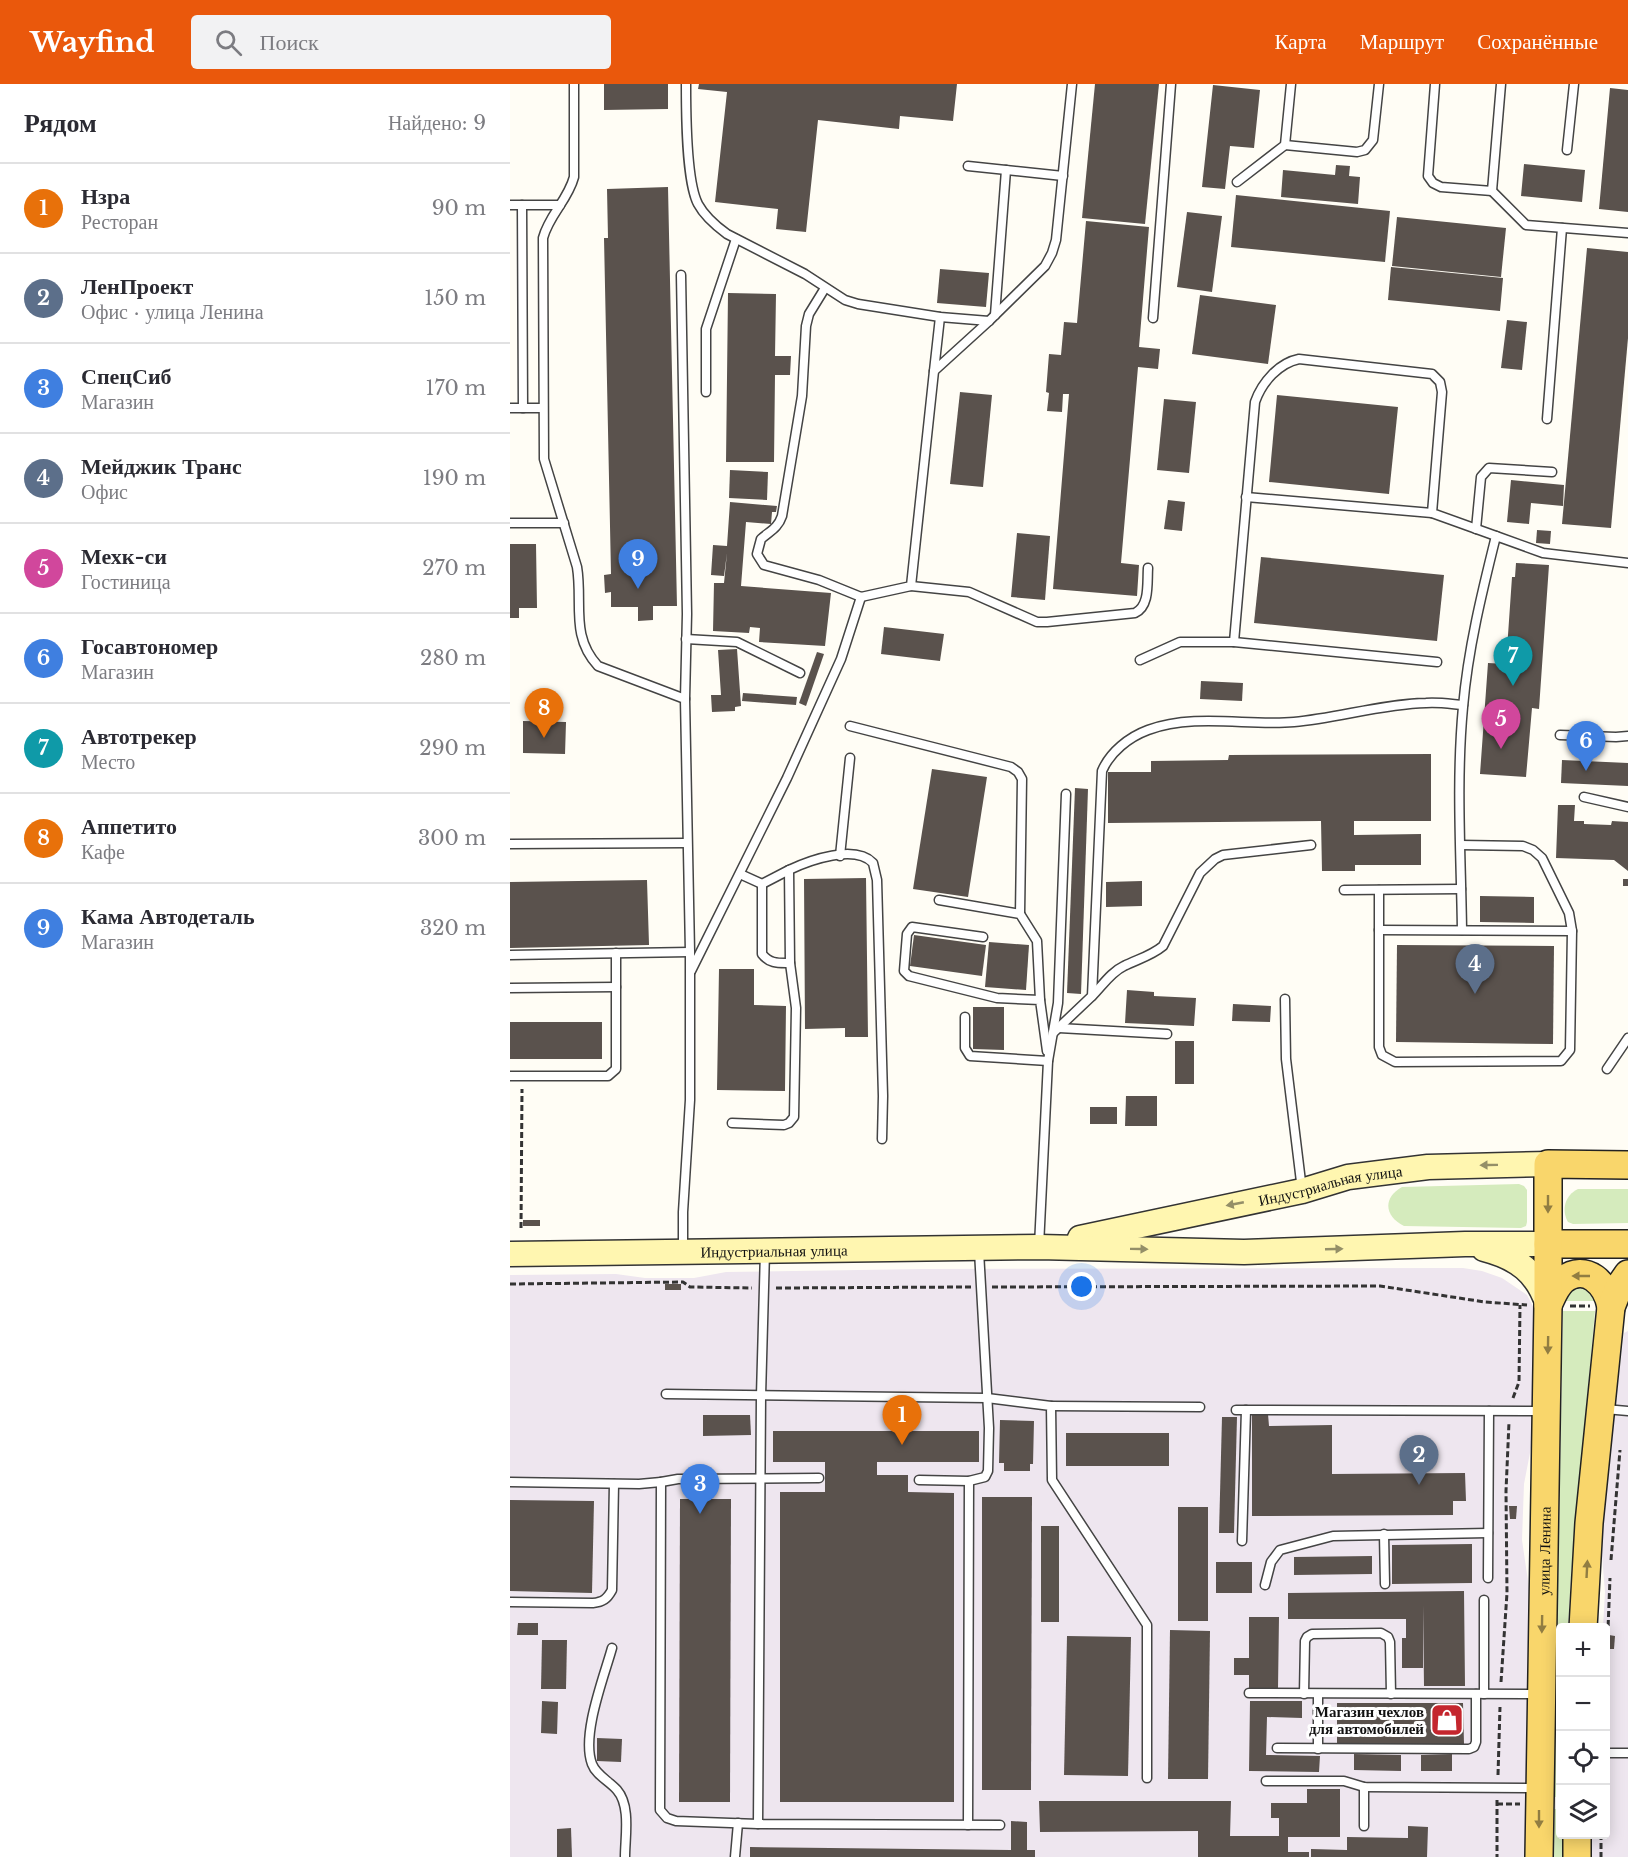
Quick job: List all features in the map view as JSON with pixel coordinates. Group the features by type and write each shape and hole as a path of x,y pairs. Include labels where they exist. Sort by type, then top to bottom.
{"main road":[{"name":"Индустриальная улица","path":"1039,1247 1302,1191 1348,1177 1419,1168 1548,1164 1628,1165"},
{"name":"улица Ленина","path":"1539,1857 1548,1305 1548,1164"},
{"name":"Индустриальная улица","path":"510,1254 978,1247 1244,1252 1465,1244 1628,1244"},
{"path":"1465,1244 1495,1252 1521,1265 1538,1281 1548,1305"},
{"path":"1583,1623 1589,1523 1611,1306 1619,1287 1628,1274"},
{"path":"1548,1305 1561,1282 1568,1276 1589,1275 1598,1279 1609,1296 1611,1306"},
{"path":"1577,1839 1577,1857"}],"lane":[{"path":"574,84 574,177 572,187 546,226 543,238 544,459 577,567 580,627 582,641 588,655 598,666 685,699"},
{"path":"686,84 690,170 697,202 709,219 736,239 805,274 845,300 940,317 992,318"},
{"path":"934,371 1045,266 1052,254 1056,240 1072,84"},
{"path":"1153,318 1172,84"},
{"path":"1285,145 1291,84"},
{"path":"1237,182 1285,145 1358,152 1365,150 1373,140 1379,84"},
{"path":"1435,84 1428,176 1433,183 1441,187 1492,191 1526,225 1628,233"},
{"path":"1492,191 1501,84"},
{"path":"1567,150 1574,84"},
{"path":"968,166 1063,176"},
{"path":"992,318 1006,170"},
{"path":"510,205 560,205"},
{"path":"522,205 523,408"},
{"path":"1547,419 1562,228"},
{"path":"706,392 706,329 736,239"},
{"path":"681,275 690,952 690,1100 682,1212 683,1252"},
{"path":"825,288 809,314 806,327 802,396 782,516 780,523 761,539 757,554 764,566 819,580 861,597 911,586 969,592 1028,619 1047,622 1135,613 1141,610 1145,604 1148,568"},
{"path":"911,586 940,317"},
{"path":"1234,642 1255,402 1258,392 1280,366 1299,359 1422,371 1432,374 1440,382 1442,392 1432,513"},
{"path":"510,408 543,408"},
{"path":"1476,529 1481,477 1489,468 1552,472"},
{"path":"1246,497 1432,513 1543,553 1628,563"},
{"path":"510,522 564,523"},
{"path":"1462,930 1459,765 1463,705 1470,652 1496,537"},
{"path":"690,973 787,778 841,659 861,597"},
{"path":"686,639 736,642 800,673"},
{"path":"1140,660 1180,642 1191,640 1234,642 1437,662"},
{"path":"1092,996 1102,771 1113,752 1137,734 1169,724 1296,722 1424,703 1463,705"},
{"path":"850,726 1011,767 1022,779 1020,914 1036,941 1040,1000 1048,1061 1039,1247"},
{"path":"1560,735 1616,737 1628,735"},
{"path":"840,856 850,758"},
{"path":"1048,1061 1056,1031 1058,1003 1066,794"},
{"path":"1584,797 1628,807"},
{"path":"510,844 687,843"},
{"path":"1056,1031 1115,972 1123,966 1156,952 1163,946 1200,873 1215,859 1223,855 1311,845"},
{"path":"1379,890 1379,1047 1382,1054 1395,1062 1561,1061 1570,1050 1572,931 1569,913 1542,858 1533,850 1523,846 1461,845"},
{"path":"762,884 808,861 862,855 873,863 877,872 883,1096 882,1139"},
{"path":"732,1123 784,1125 794,1117 796,1008 790,963 789,870"},
{"path":"740,874 762,884"},
{"path":"762,884 762,954 773,963 790,963"},
{"path":"1344,890 1461,889"},
{"path":"939,900 1020,914"},
{"path":"983,937 912,927 907,934 904,971 909,976 988,996 1040,1000"},
{"path":"1379,930 1572,931"},
{"path":"510,955 690,952"},
{"path":"510,1076 608,1076 612,1074 616,1069 616,953"},
{"path":"510,988 616,987"},
{"path":"1285,999 1286,1059 1302,1191"},
{"path":"965,1017 965,1048 970,1056 1048,1061"},
{"path":"1056,1031 1167,1034"},
{"path":"1607,1070 1628,1038"},
{"path":"919,1480 969,1480 985,1476 988,1471 987,1398 978,1247"},
{"path":"758,1824 760,1396 765,1251"},
{"path":"666,1394 987,1398 1051,1407 1200,1407"},
{"path":"1051,1407 1052,1480 1147,1625 1147,1778"},
{"path":"1600,1409 1628,1411"},
{"path":"1236,1410 1546,1411"},
{"path":"1242,1542 1246,1410"},
{"path":"1488,1578 1489,1411"},
{"path":"510,1482 639,1484 678,1479 819,1478"},
{"path":"968,1825 969,1480"},
{"path":"661,1482 660,1810 667,1818 676,1821 758,1824 1000,1826"},
{"path":"510,1602 593,1604 602,1602 608,1597 612,1590 614,1484"},
{"path":"1264,1585 1271,1562 1280,1550 1333,1536 1488,1533"},
{"path":"1384,1534 1385,1584"},
{"path":"1277,1748 1469,1749 1474,1747 1480,1694 1484,1600"},
{"path":"1304,1694 1307,1637 1312,1634 1380,1633 1388,1637 1390,1642 1391,1694"},
{"path":"612,1648 591,1720 590,1755 596,1771 623,1799 625,1857"},
{"path":"1249,1694 1541,1694"},
{"path":"1318,1694 1318,1749"},
{"path":"1610,1753 1628,1753"},
{"path":"1266,1780 1344,1781 1364,1787 1539,1788"},
{"path":"1364,1787 1364,1826"},
{"path":"735,1857 738,1823"}],"path":[{"path":"521,1228 522,1076"},
{"path":"510,1284 684,1282 690,1287 763,1288 1380,1286 1485,1302 1520,1305 1611,1306"},
{"path":"1497,1857 1497,1788 1507,1593 1506,1491 1510,1411 1519,1382 1520,1305"},
{"path":"1610,1565 1621,1446"},
{"path":"1605,1677 1610,1576"},
{"path":"1601,1839 1601,1857"}],"shaded area":[{"path":"1463,1268 1482,1271 1502,1278 1527,1295 1536,1318 1533,1437 1524,1484 1522,1540 1529,1588 1526,1857 510,1857 510,1275 616,1274 645,1278 694,1278 726,1272 924,1269"},
{"path":"1628,1331 1628,1857 1591,1857 1591,1839 1610,1839 1610,1623 1603,1623 1605,1592 1601,1544 1624,1333"}],"green space":[{"path":"1519,1184 1527,1190 1527,1222 1526,1226 1521,1228 1404,1226 1393,1218 1388,1207 1391,1196 1402,1187"},
{"path":"1578,1189 1628,1189 1628,1223 1573,1224 1568,1222 1565,1213 1567,1199"},
{"path":"1575,1287 1588,1287 1596,1301 1563,1301 1565,1293"},
{"path":"1563,1311 1595,1311 1568,1623 1557,1623"},
{"path":"1556,1689 1556,1797 1554,1797"},
{"path":"1554,1809 1556,1809 1556,1839 1564,1839 1563,1857 1553,1857"}],"building":[{"path":"604,84 668,84 668,109 604,110"},
{"path":"699,84 957,84 953,121 900,116 899,129 818,120 806,232 776,229 778,209 715,202 727,92 698,89"},
{"path":"1095,84 1159,84 1145,224 1082,218"},
{"path":"1213,85 1260,90 1254,148 1230,146 1225,189 1202,187"},
{"path":"1610,88 1628,90 1628,212 1599,209"},
{"path":"1524,164 1585,170 1582,202 1521,196"},
{"path":"1336,165 1350,166 1349,176 1360,177 1358,204 1281,197 1283,170 1335,175"},
{"path":"668,187 677,606 653,606 653,620 638,621 638,607 611,607 611,592 605,593 604,575 611,574 604,238 608,238 607,189"},
{"path":"1236,195 1390,211 1385,262 1231,247"},
{"path":"1187,212 1222,216 1212,292 1177,287"},
{"path":"1397,217 1506,228 1501,277 1392,266"},
{"path":"1086,221 1149,227 1139,347 1160,349 1158,369 1138,367 1121,563 1139,565 1137,596 1053,589 1069,394 1063,394 1062,412 1047,411 1049,354 1061,355 1064,322 1077,323"},
{"path":"1587,248 1628,252 1628,338 1611,528 1562,524"},
{"path":"1391,267 1503,278 1500,311 1388,300"},
{"path":"940,269 989,273 986,307 937,303"},
{"path":"728,293 776,294 775,356 791,356 790,375 775,375 774,462 726,462"},
{"path":"1200,295 1276,305 1268,364 1192,354"},
{"path":"1507,320 1527,322 1522,370 1501,368"},
{"path":"960,392 992,395 983,487 950,484"},
{"path":"1277,395 1398,407 1389,494 1269,482"},
{"path":"1164,399 1196,402 1189,473 1157,470"},
{"path":"730,470 768,472 767,500 729,498"},
{"path":"1511,480 1564,485 1563,506 1531,503 1529,524 1507,522"},
{"path":"1168,500 1185,502 1182,531 1164,529"},
{"path":"730,502 777,506 776,512 772,512 771,524 746,522 741,586 831,593 825,646 759,642 760,628 750,627 749,633 713,631 714,583 724,583 727,553 724,576 711,575 713,545 727,546"},
{"path":"1537,530 1551,531 1550,544 1536,543"},
{"path":"1017,533 1050,536 1045,600 1011,597"},
{"path":"510,544 536,544 537,608 519,608 519,618 510,618"},
{"path":"1261,557 1444,575 1437,641 1254,623"},
{"path":"1516,563 1549,565 1539,709 1532,708 1526,777 1480,774 1488,663 1506,664 1512,577 1515,577"},
{"path":"884,627 944,634 940,661 881,654"},
{"path":"737,649 741,706 735,707 735,711 712,712 711,695 721,695 718,650"},
{"path":"817,652 824,654 806,706 799,703"},
{"path":"1201,681 1243,683 1242,701 1200,699"},
{"path":"743,693 797,697 796,705 742,701"},
{"path":"523,721 566,722 565,754 523,753"},
{"path":"1431,754 1431,821 1354,821 1354,835 1421,834 1421,865 1355,865 1355,871 1322,871 1321,821 1108,823 1108,772 1151,772 1151,761 1228,760 1229,755"},
{"path":"1562,760 1628,763 1628,786 1561,783"},
{"path":"932,769 987,777 968,897 913,889"},
{"path":"1075,788 1088,789 1081,994 1067,993"},
{"path":"1558,805 1575,805 1574,821 1584,821 1584,824 1611,825 1612,821 1628,822 1628,871 1614,860 1556,858"},
{"path":"866,878 868,1037 845,1037 845,1028 805,1029 804,879"},
{"path":"1623,879 1628,879 1628,886 1623,886"},
{"path":"647,880 649,945 510,948 510,882"},
{"path":"1142,881 1142,906 1106,907 1106,882"},
{"path":"1480,896 1534,897 1534,923 1480,922"},
{"path":"914,935 986,945 982,976 910,966"},
{"path":"989,942 1029,945 1026,990 985,987"},
{"path":"1397,945 1554,946 1553,1044 1396,1042"},
{"path":"719,969 754,969 754,1005 786,1006 785,1091 717,1090"},
{"path":"1127,990 1154,992 1154,996 1196,998 1194,1026 1125,1023"},
{"path":"1233,1004 1271,1006 1270,1022 1232,1021"},
{"path":"973,1007 1004,1007 1004,1050 973,1049"},
{"path":"510,1022 602,1022 602,1059 510,1059"},
{"path":"1175,1041 1194,1041 1194,1084 1175,1084"},
{"path":"1126,1096 1157,1096 1157,1126 1125,1126"},
{"path":"1090,1107 1117,1107 1117,1124 1090,1124"},
{"path":"523,1220 540,1220 540,1226 523,1226"},
{"path":"665,1284 681,1284 681,1290 665,1290"},
{"path":"1252,1414 1268,1414 1269,1426 1332,1425 1332,1474 1465,1473 1466,1501 1453,1501 1453,1515 1252,1516"},
{"path":"703,1415 750,1415 751,1435 703,1436"},
{"path":"1222,1417 1237,1417 1234,1533 1219,1533"},
{"path":"1000,1420 1034,1421 1033,1464 1030,1464 1030,1471 1004,1471 1004,1463 999,1463"},
{"path":"773,1431 979,1431 979,1462 877,1462 877,1475 908,1475 908,1492 954,1493 954,1802 780,1802 780,1492 825,1492 825,1462 773,1462"},
{"path":"1066,1433 1169,1433 1169,1466 1066,1466"},
{"path":"982,1497 1032,1497 1031,1790 982,1790"},
{"path":"680,1499 731,1499 730,1802 679,1802"},
{"path":"510,1500 594,1501 592,1593 510,1591"},
{"path":"1509,1506 1517,1506 1516,1519 1510,1519"},
{"path":"1178,1507 1208,1507 1208,1621 1178,1621"},
{"path":"1041,1526 1059,1526 1059,1622 1041,1622"},
{"path":"1472,1544 1472,1583 1392,1584 1392,1545"},
{"path":"1372,1556 1372,1574 1294,1575 1294,1557"},
{"path":"1216,1562 1252,1562 1252,1593 1216,1593"},
{"path":"1464,1591 1465,1686 1424,1686 1423,1605 1423,1668 1402,1668 1402,1638 1406,1638 1406,1619 1288,1619 1288,1593"},
{"path":"1249,1617 1279,1617 1278,1688 1249,1688 1249,1675 1234,1675 1234,1658 1249,1658"},
{"path":"518,1623 538,1623 538,1635 517,1635"},
{"path":"1170,1630 1210,1631 1208,1779 1168,1779"},
{"path":"1610,1635 1615,1636 1614,1649 1610,1649"},
{"path":"1067,1636 1131,1637 1128,1776 1064,1775"},
{"path":"542,1640 567,1640 566,1689 541,1689"},
{"path":"542,1701 558,1702 557,1734 541,1733"},
{"path":"1250,1701 1302,1701 1302,1718 1267,1717 1266,1755 1320,1756 1319,1772 1249,1771"},
{"path":"1337,1703 1463,1703 1464,1744 1337,1745"},
{"path":"597,1738 622,1739 621,1762 597,1761"},
{"path":"1354,1754 1401,1755 1401,1771 1354,1770"},
{"path":"1452,1754 1452,1771 1421,1771 1421,1755"},
{"path":"1307,1789 1340,1789 1340,1837 1288,1837 1288,1852 1309,1852 1309,1857 1198,1857 1198,1831 1040,1832 1039,1801 1231,1801 1230,1836 1279,1836 1279,1818 1271,1818 1271,1803 1307,1803"},
{"path":"1011,1821 1027,1822 1027,1850 1035,1850 1035,1857 750,1857 750,1847 1011,1850"},
{"path":"1408,1826 1428,1827 1427,1857 1311,1857 1311,1849 1347,1850 1347,1837 1408,1838"},
{"path":"571,1828 572,1857 557,1857 557,1829"}],"place":[{"name":"Кама Автодеталь","path":"638,589"},
{"name":"Автотрекер","path":"1513,686"},
{"name":"Аппетито","path":"544,738"},
{"name":"Мехк-си","path":"1501,749"},
{"name":"Госавтономер","path":"1586,771"},
{"name":"Мейджик Транс","path":"1475,994"},
{"name":"Нзра","path":"902,1445"},
{"name":"ЛенПроект","path":"1419,1485"},
{"name":"СпецСиб","path":"700,1514"},
{"name":"Магазин чехлов для автомобилей","path":"1447,1720"}]}
